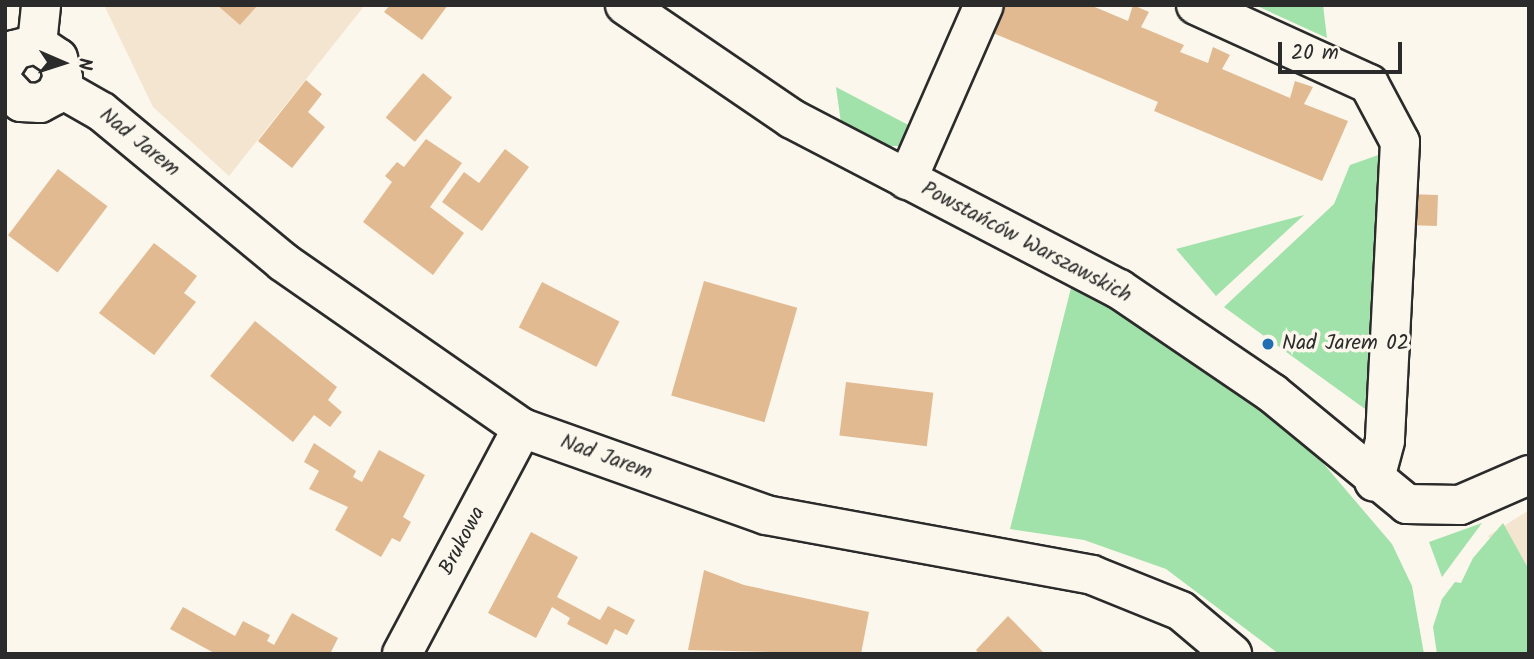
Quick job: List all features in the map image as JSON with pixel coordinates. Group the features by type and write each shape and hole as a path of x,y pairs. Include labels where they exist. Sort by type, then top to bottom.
{"street":[{"path":"11,73 41,5"},
{"name":"Powstańców Warszawskich","path":"625,5 741,88 906,180 1130,296 1272,393 1374,482 1407,504 1440,508 1481,498 1529,475"},
{"path":"906,180 984,5"},
{"path":"1196,5 1369,84 1396,132 1400,151 1385,441 1374,482"},
{"name":"Nad Jarem","path":"11,73 58,58 60,88 102,112 283,262 522,428 766,515 1093,575 1181,611 1232,654"},
{"name":"Brukowa","path":"402,654 522,428"}],"shaded area":[{"path":"104,5 365,5 229,176 153,107"},
{"path":"1529,510 1529,591 1488,536"}],"green space":[{"path":"1255,5 1323,5 1327,38"},
{"path":"836,87 916,129 902,146 884,146 841,123"},
{"path":"1384,153 1372,414 1224,307 1334,204 1350,165"},
{"path":"1304,215 1216,296 1176,249"},
{"path":"1072,284 1193,360 1305,442 1392,544 1412,586 1424,654 1279,654 1166,569 1084,540 1010,529"},
{"path":"1482,523 1442,577 1429,542"},
{"path":"1503,523 1529,570 1529,654 1437,654 1433,627 1442,599 1455,582 1461,583 1473,558"}],"building":[{"path":"217,5 258,5 240,25"},
{"path":"390,5 448,5 422,40 384,12"},
{"path":"1005,5 1090,5 1128,21 1133,5 1149,12 1141,27 1184,45 1180,52 1208,63 1213,47 1230,55 1222,69 1290,98 1295,81 1313,87 1304,104 1348,121 1322,181 1154,111 1158,102 993,33"},
{"path":"423,73 452,97 415,142 386,117"},
{"path":"306,80 322,94 308,112 325,127 292,168 258,141"},
{"path":"426,139 462,163 430,207 464,233 433,275 363,222 392,182 385,176 397,162 404,167"},
{"path":"505,149 529,167 482,231 442,202 464,172 479,183"},
{"path":"58,169 108,206 58,273 8,235"},
{"path":"1407,194 1438,195 1437,226 1406,225"},
{"path":"154,243 197,276 184,293 196,302 154,355 99,313"},
{"path":"704,281 797,308 764,422 671,395"},
{"path":"542,282 620,321 596,367 519,327"},
{"path":"255,321 337,387 328,400 342,412 330,427 314,415 293,442 210,376"},
{"path":"846,382 933,393 927,446 839,436"},
{"path":"314,443 356,471 353,477 362,482 379,450 425,475 403,517 411,522 400,542 392,538 381,557 335,530 348,507 309,489 319,471 304,462"},
{"path":"531,532 578,557 557,597 600,620 608,606 635,620 627,635 615,629 607,645 567,624 570,618 552,607 536,638 488,613"},
{"path":"704,570 744,585 869,612 861,654 688,650"},
{"path":"183,607 235,636 243,621 270,635 267,641 274,645 292,613 338,638 330,654 216,654 170,629"},
{"path":"1008,616 1045,654 979,654 976,650"}],"place":[{"name":"Nad Jarem 02","path":"1268,344"}]}
